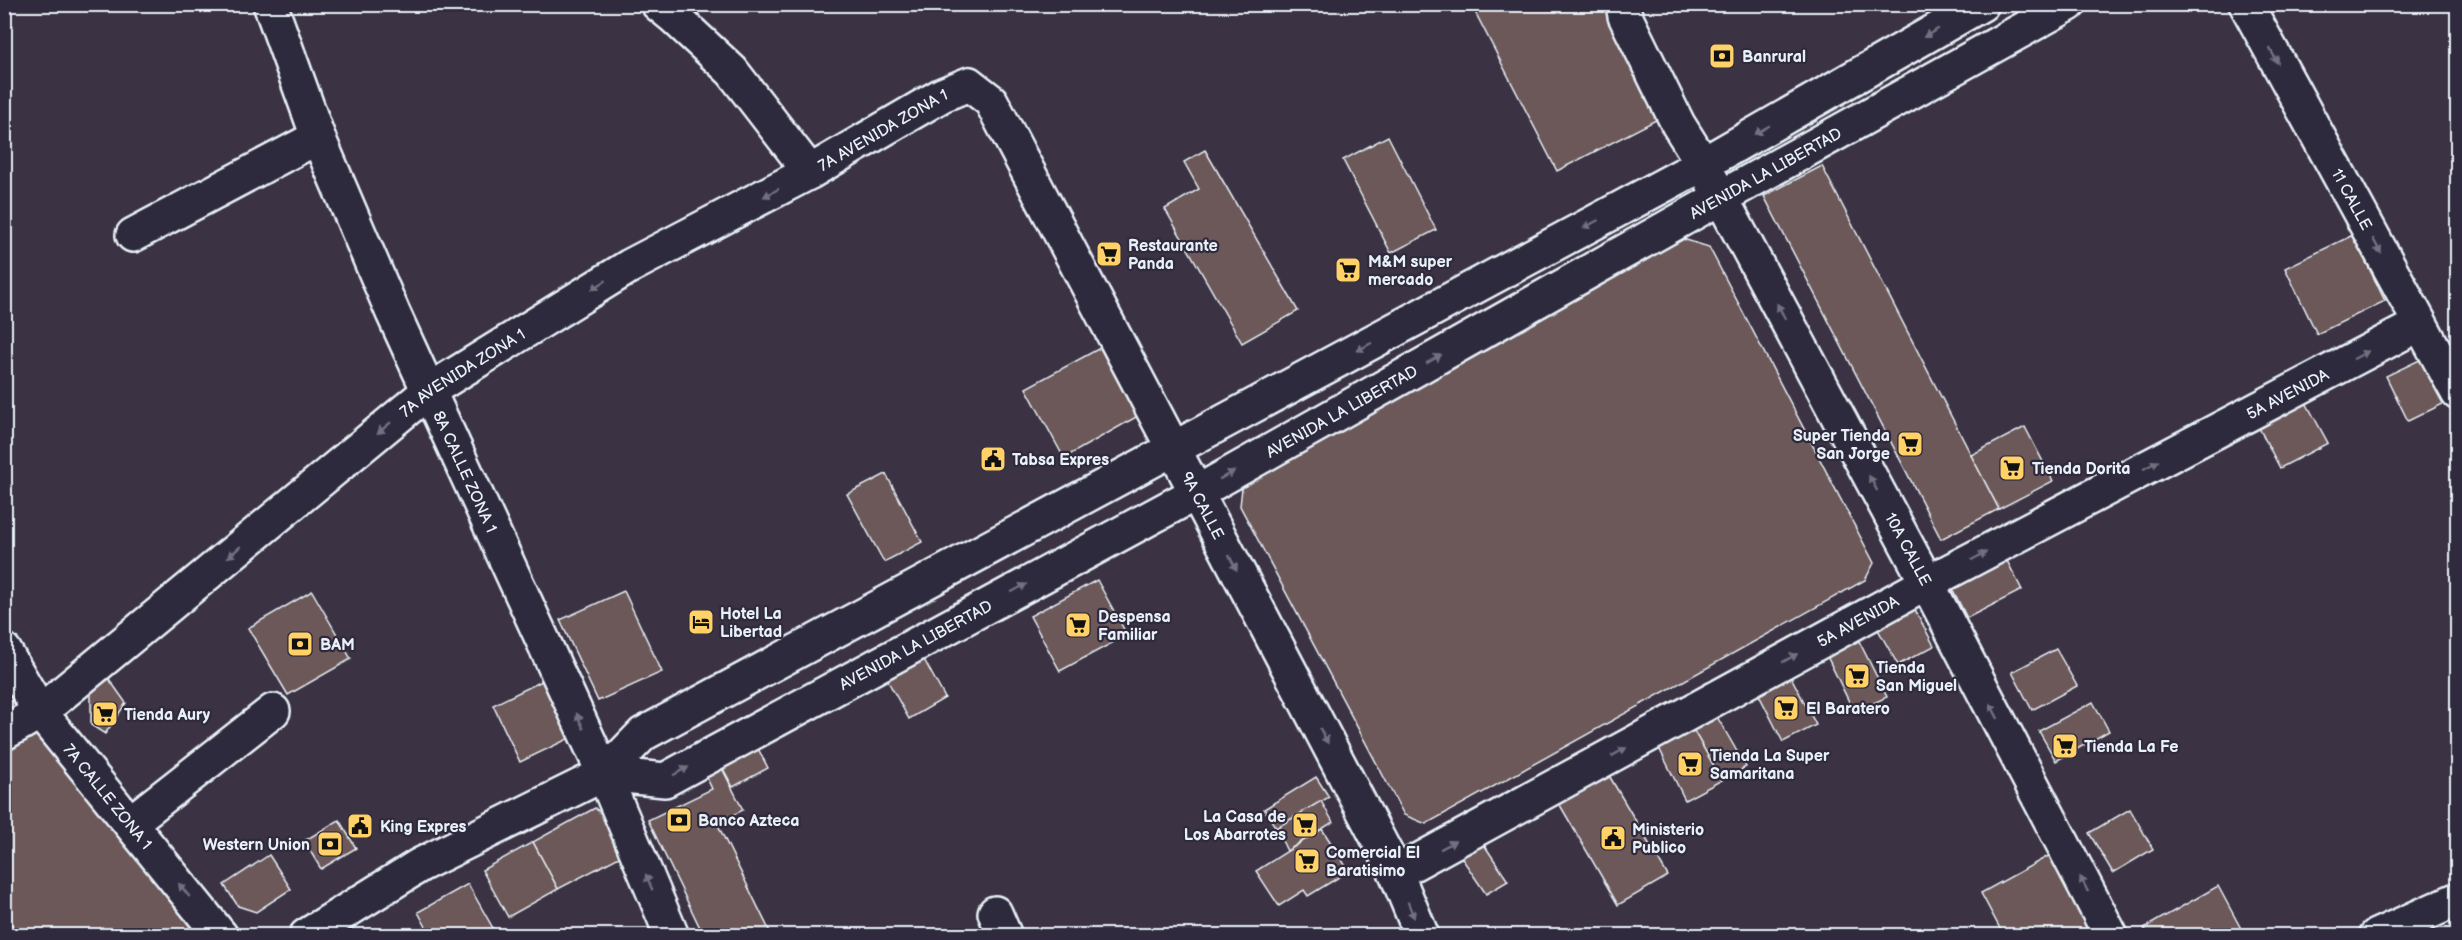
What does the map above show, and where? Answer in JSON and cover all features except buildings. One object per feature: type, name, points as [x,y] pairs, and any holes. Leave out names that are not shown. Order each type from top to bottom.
[{"type":"street","name":"8A CALLE ZONA 1","points":[[270,4],[318,137],[393,314],[430,390],[604,774],[672,936]]},
{"type":"street","points":[[658,4],[732,71],[810,172]]},
{"type":"street","name":"10A CALLE","points":[[1623,4],[1625,16],[1678,124],[1703,164],[1927,584],[2111,936]]},
{"type":"street","points":[[306,936],[420,865],[604,774],[643,734],[1703,164],[1982,4]]},
{"type":"street","name":"AVENIDA LA LIBERTAD","points":[[604,774],[665,780],[1196,493],[2069,4]]},
{"type":"street","name":"11 CALLE","points":[[2246,4],[2457,393]]},
{"type":"street","name":"7A AVENIDA ZONA 1","points":[[4,733],[40,712],[430,390],[630,266],[810,172],[942,95],[969,84]]},
{"type":"street","name":"9A CALLE","points":[[969,84],[991,101],[1172,450],[1396,873],[1422,936]]},
{"type":"street","points":[[133,235],[318,137]]},
{"type":"street","name":"5A AVENIDA","points":[[1396,873],[1927,584],[2420,324]]},
{"type":"street","name":"7A CALLE ZONA 1","points":[[4,650],[40,712],[221,936]]},
{"type":"street","points":[[130,823],[273,711]]},
{"type":"street","points":[[2376,936],[2457,899]]},
{"type":"place","name":"Banrural","points":[[1722,56]]},
{"type":"place","name":"Restaurante Panda","points":[[1109,254]]},
{"type":"place","name":"M&M super mercado","points":[[1348,270]]},
{"type":"place","name":"Super Tienda San Jorge","points":[[1910,444]]},
{"type":"place","name":"Tabsa Expres","points":[[993,459]]},
{"type":"place","name":"Tienda Dorita","points":[[2012,468]]},
{"type":"place","name":"Hotel La Libertad","points":[[701,622]]},
{"type":"place","name":"Despensa Familiar","points":[[1078,625]]},
{"type":"place","name":"BAM","points":[[300,644]]},
{"type":"place","name":"Tienda San Miguel","points":[[1857,676]]},
{"type":"place","name":"El Baratero","points":[[1786,708]]},
{"type":"place","name":"Tienda Aury","points":[[105,714]]},
{"type":"place","name":"Tienda La Fe","points":[[2065,746]]},
{"type":"place","name":"Tienda La Super Samaritana","points":[[1690,764]]},
{"type":"place","name":"Banco Azteca","points":[[679,820]]},
{"type":"place","name":"La Casa de Los Abarrotes","points":[[1305,825]]},
{"type":"place","name":"King Expres","points":[[360,826]]},
{"type":"place","name":"Ministerio Publico","points":[[1613,838]]},
{"type":"place","name":"Western Union","points":[[330,844]]},
{"type":"place","name":"Comercial El Baratisimo","points":[[1307,861]]}]
